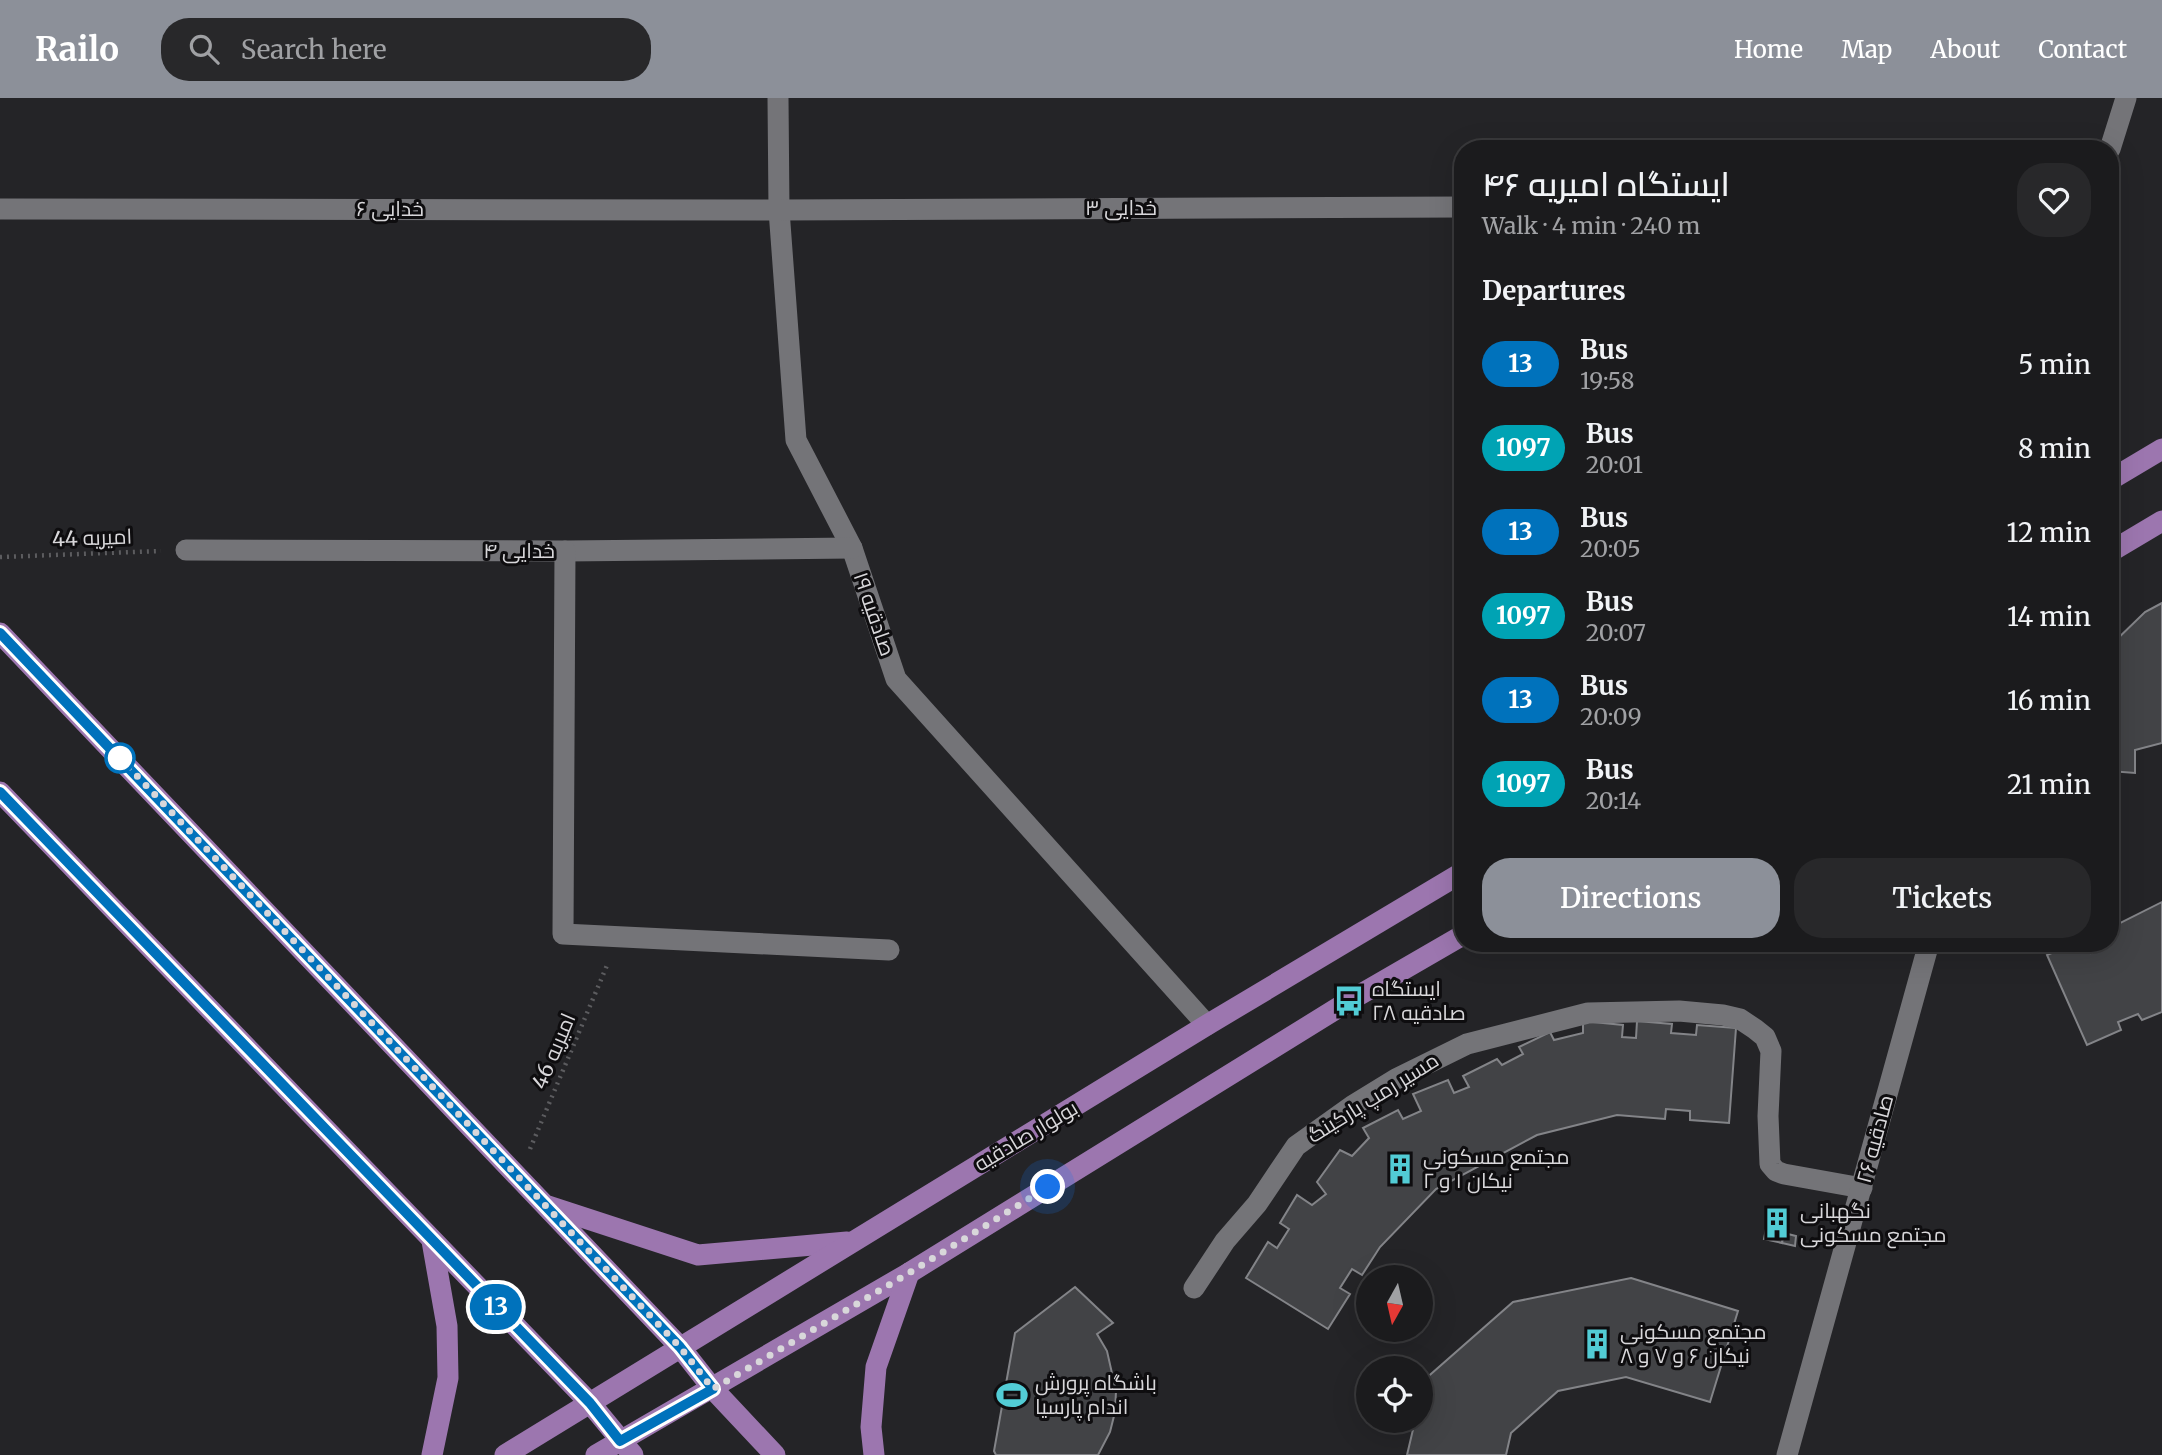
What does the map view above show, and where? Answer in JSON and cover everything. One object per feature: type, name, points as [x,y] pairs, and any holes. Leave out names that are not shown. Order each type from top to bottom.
[{"type":"main road","points":[[2119,475],[2162,449]]},
{"type":"main road","points":[[2119,547],[2162,521]]},
{"type":"main road","points":[[0,632],[680,1347],[713,1389],[775,1455]]},
{"type":"main road","points":[[0,792],[590,1403],[626,1448]]},
{"type":"main road","name":"بولوار صادقیه","points":[[505,1455],[1207,1025],[1454,877]]},
{"type":"main road","points":[[596,1455],[626,1448],[713,1389],[909,1273],[1349,1001],[1454,940]]},
{"type":"main road","points":[[544,1205],[698,1255],[853,1241]]},
{"type":"main road","points":[[432,1241],[447,1326],[448,1378],[432,1455]]},
{"type":"main road","points":[[874,1455],[871,1427],[876,1367],[909,1273]]},
{"type":"street","name":"صادقیه ۱۹","points":[[778,98],[779,210],[796,440],[852,548],[896,679],[1207,1025]]},
{"type":"street","points":[[2113,140],[2126,98]]},
{"type":"street","name":"خدایی ۳","points":[[779,210],[1454,207]]},
{"type":"street","name":"خدایی ۶","points":[[0,209],[779,210]]},
{"type":"street","name":"خدایی ۴","points":[[186,550],[565,551],[852,548]]},
{"type":"street","points":[[565,551],[563,934],[889,950]]},
{"type":"street","name":"صادقیه ۲۶","points":[[1787,1455],[1927,952]]},
{"type":"street","name":"مسیر رمپ پارکینگ","points":[[1194,1288],[1226,1241],[1257,1204],[1296,1146],[1352,1106],[1396,1079],[1467,1044],[1588,1013],[1679,1011],[1740,1019],[1765,1037],[1771,1051],[1768,1116],[1770,1164],[1776,1171],[1784,1174],[1862,1188]]},
{"type":"path","name":"امیریه 44","points":[[0,556],[186,550]]},
{"type":"path","name":"امیریه 46","points":[[518,1178],[619,937]]},
{"type":"building","points":[[2162,603],[2162,743],[2135,750],[2135,773],[2119,772],[2119,637],[2145,612]]},
{"type":"building","points":[[2162,902],[2162,1012],[2142,1020],[2138,1014],[2118,1022],[2121,1030],[2087,1045],[2047,955],[2054,952],[2119,952],[2119,924]]},
{"type":"building","name":"مجتمع مسکونی نیکان ۱ و ۲","points":[[1583,1021],[1623,1025],[1622,1037],[1636,1038],[1637,1021],[1672,1024],[1671,1033],[1696,1035],[1697,1025],[1736,1028],[1729,1123],[1690,1120],[1690,1111],[1666,1109],[1665,1119],[1617,1115],[1537,1135],[1436,1189],[1380,1247],[1368,1265],[1356,1265],[1356,1271],[1352,1269],[1340,1288],[1350,1294],[1328,1329],[1246,1278],[1268,1242],[1277,1248],[1289,1229],[1280,1223],[1297,1195],[1312,1205],[1326,1194],[1317,1182],[1340,1150],[1352,1156],[1369,1138],[1363,1128],[1398,1110],[1403,1119],[1421,1111],[1413,1094],[1448,1080],[1454,1093],[1469,1087],[1463,1076],[1497,1059],[1502,1065],[1523,1054],[1519,1047],[1550,1032],[1554,1040],[1583,1033]]},
{"type":"building","name":"نگهبانی مجتمع مسکونی","points":[[1770,1209],[1788,1212],[1782,1243],[1764,1239]]},
{"type":"building","points":[[1784,1233],[1796,1236],[1795,1246],[1782,1243]]},
{"type":"building","name":"مجتمع مسکونی نیکان ۶ و ۷ و ۸","points":[[1631,1278],[1738,1311],[1710,1402],[1626,1377],[1558,1391],[1511,1433],[1506,1455],[1407,1455],[1412,1433],[1433,1433],[1433,1372],[1513,1302]]},
{"type":"building","points":[[1075,1287],[1113,1323],[1097,1334],[1107,1351],[1116,1391],[1110,1432],[1098,1455],[996,1455],[994,1451],[1015,1333]]},
{"type":"bus line","name":"13","points":[[0,633],[680,1347],[713,1389],[620,1441],[590,1403],[0,792]]},
{"type":"place","name":"ایستگاه صادقیه ۲۸","points":[[1349,1001]]},
{"type":"place","name":"مجتمع مسکونی نیکان ۱ و ۲","points":[[1400,1169]]},
{"type":"place","name":"نگهبانی مجتمع مسکونی","points":[[1777,1223]]},
{"type":"place","name":"مجتمع مسکونی نیکان ۶ و ۷ و ۸","points":[[1597,1344]]},
{"type":"place","name":"باشگاه پرورش اندام پارسیا","points":[[1012,1395]]},
{"type":"route","points":[[120,758],[680,1347],[713,1389],[1048,1187]]}]
